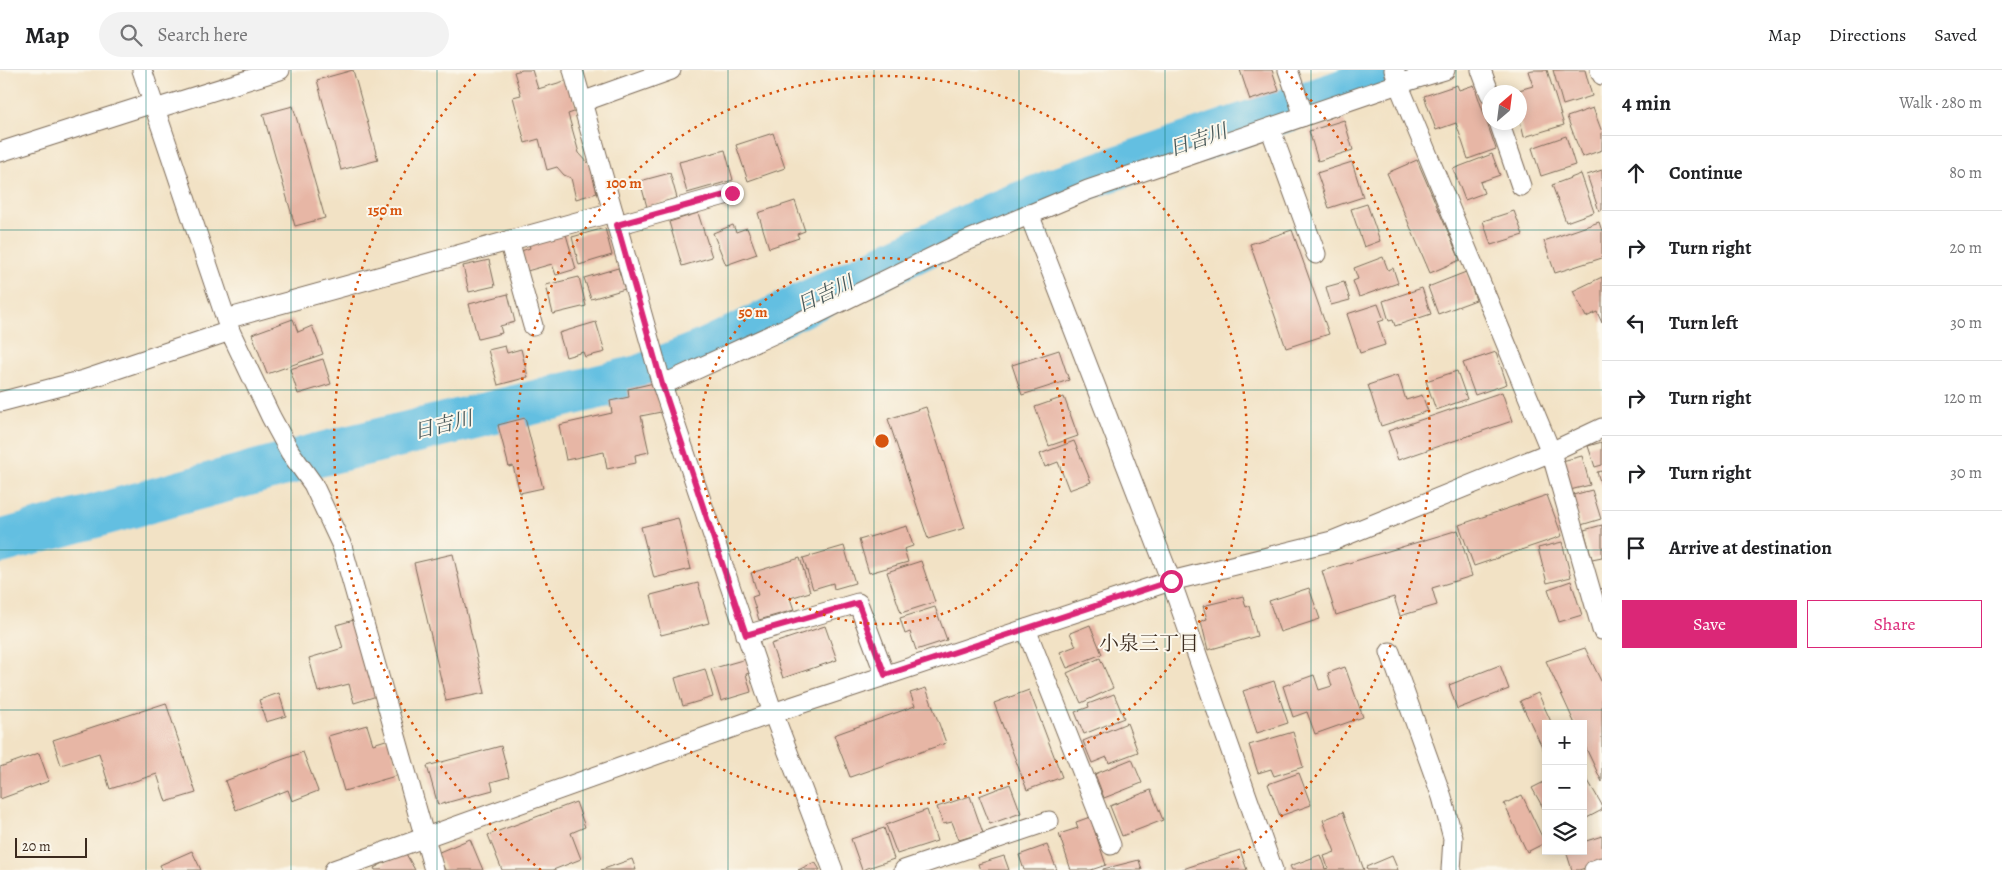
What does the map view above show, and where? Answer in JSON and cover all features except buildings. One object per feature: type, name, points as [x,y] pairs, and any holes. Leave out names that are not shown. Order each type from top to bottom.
[{"type":"street","points":[[142,70],[228,325],[271,417],[290,452],[313,484],[342,546],[434,870]]},
{"type":"street","points":[[0,152],[280,70]]},
{"type":"street","points":[[573,70],[662,384],[773,713],[833,870]]},
{"type":"street","points":[[582,102],[671,70]]},
{"type":"street","points":[[1288,70],[1304,116]]},
{"type":"street","points":[[662,384],[802,321],[957,245],[1088,190],[1304,116],[1396,77],[1445,70]]},
{"type":"street","points":[[1481,70],[1487,85]]},
{"type":"street","points":[[1600,70],[1602,75]]},
{"type":"street","points":[[1396,77],[1551,452],[1602,630]]},
{"type":"street","points":[[1270,128],[1316,254]]},
{"type":"street","points":[[1502,130],[1521,186]]},
{"type":"street","points":[[0,402],[84,380],[228,325],[510,240],[732,193]]},
{"type":"street","points":[[1029,214],[1171,581],[1273,870]]},
{"type":"street","points":[[510,240],[533,326]]},
{"type":"street","points":[[334,870],[773,713],[885,675],[1171,581],[1332,541],[1551,452],[1602,428]]},
{"type":"street","points":[[746,635],[858,603],[885,675]]},
{"type":"street","points":[[1026,629],[1110,845]]},
{"type":"street","points":[[1390,652],[1442,797],[1453,838],[1451,870]]},
{"type":"street","points":[[904,870],[1049,821]]},
{"type":"street","points":[[1594,870],[1602,868]]},
{"type":"waterway","name":"日吉川","points":[[0,542],[318,455],[639,377],[709,349],[994,214],[1075,182],[1405,70]]},
{"type":"district","name":"小泉三丁目","points":[[1149,643]]},
{"type":"route","points":[[732,193],[617,225],[662,384],[746,635],[858,603],[885,675],[1171,581]]}]
